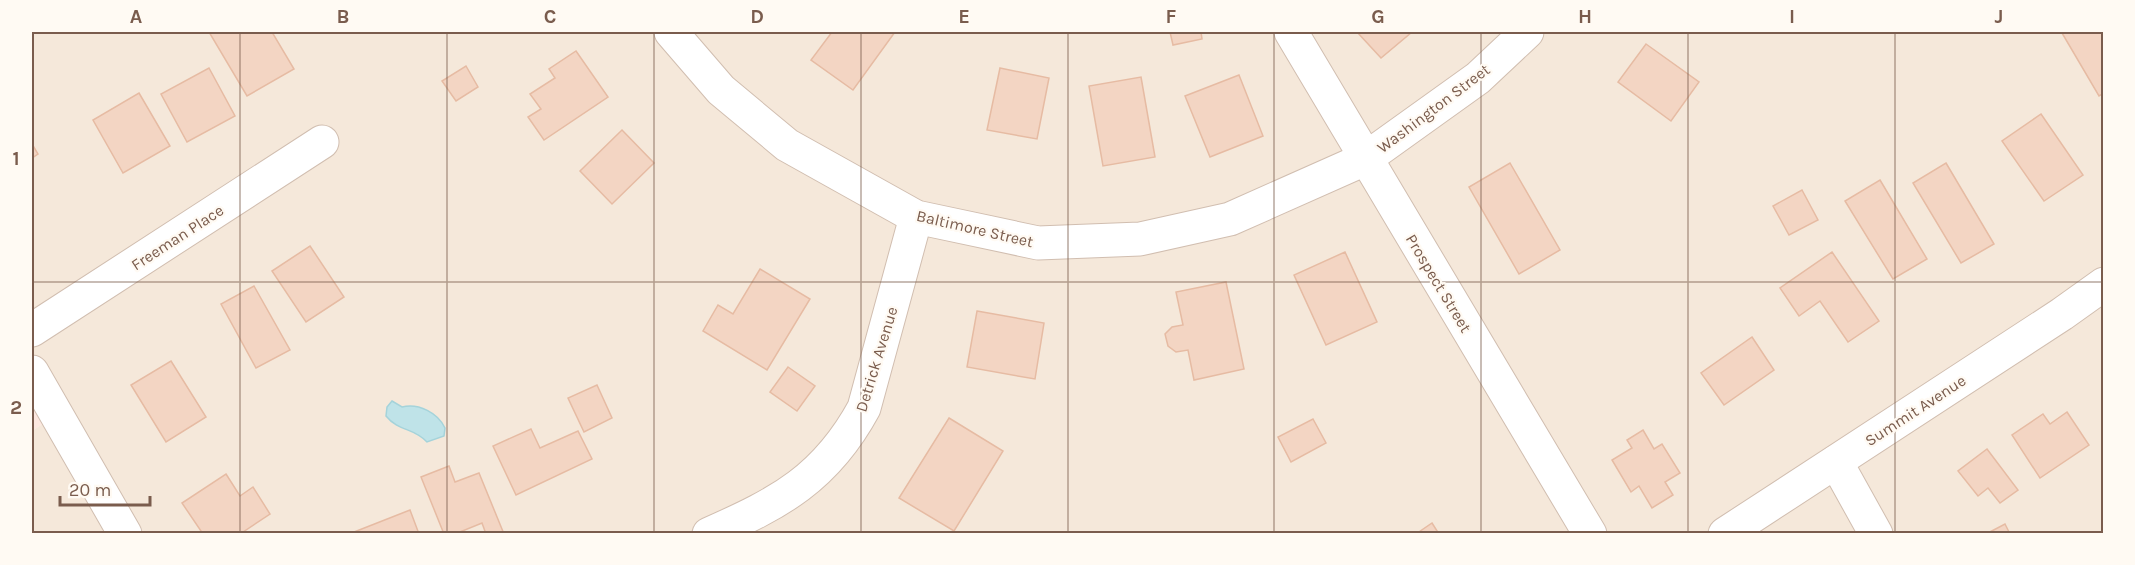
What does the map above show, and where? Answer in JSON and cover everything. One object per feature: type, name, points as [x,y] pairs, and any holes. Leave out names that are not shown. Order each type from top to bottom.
[{"type":"street","name":"Baltimore Street","points":[[670,32],[721,90],[787,146],[916,217],[1038,243],[1140,239],[1230,219],[1365,159]]},
{"type":"street","name":"Prospect Street","points":[[1291,32],[1590,534]]},
{"type":"street","name":"Washington Street","points":[[1365,159],[1478,78],[1527,32]]},
{"type":"street","name":"Freeman Place","points":[[32,330],[322,142]]},
{"type":"street","name":"Detrick Avenue","points":[[709,534],[791,494],[830,460],[854,427],[864,408],[916,217]]},
{"type":"street","name":"Summit Avenue","points":[[1725,534],[2103,284]]},
{"type":"street","points":[[32,372],[125,534]]},
{"type":"street","points":[[1836,462],[1876,534]]},
{"type":"shaded area","points":[[32,32],[2103,32],[2103,533],[32,533],[32,431],[56,415],[32,372]]},
{"type":"shaded area","points":[[32,372],[56,415],[32,431]]},
{"type":"water","points":[[392,401],[402,407],[415,406],[433,414],[445,428],[444,436],[427,442],[417,434],[396,425],[386,416],[387,407]]},
{"type":"building","points":[[209,32],[272,32],[294,69],[247,96]]},
{"type":"building","points":[[832,32],[895,32],[853,90],[811,60]]},
{"type":"building","points":[[1170,32],[1201,32],[1202,39],[1173,45]]},
{"type":"building","points":[[1357,32],[1412,32],[1381,58]]},
{"type":"building","points":[[2104,32],[2104,93],[2099,96],[2062,33]]},
{"type":"building","points":[[1646,44],[1699,82],[1671,121],[1618,82]]},
{"type":"building","points":[[576,51],[608,97],[544,140],[528,117],[541,109],[530,94],[555,78],[549,69]]},
{"type":"building","points":[[466,66],[478,87],[456,101],[442,81]]},
{"type":"building","points":[[209,68],[235,116],[187,142],[161,94]]},
{"type":"building","points":[[1000,68],[1049,78],[1037,139],[987,130]]},
{"type":"building","points":[[1239,75],[1263,136],[1210,157],[1185,96]]},
{"type":"building","points":[[1141,77],[1155,157],[1103,166],[1089,86]]},
{"type":"building","points":[[139,93],[170,146],[123,173],[93,120]]},
{"type":"building","points":[[2041,114],[2083,175],[2044,201],[2002,141]]},
{"type":"building","points":[[622,130],[654,163],[612,204],[580,171]]},
{"type":"building","points":[[32,144],[38,154],[32,158]]},
{"type":"building","points":[[1510,163],[1560,250],[1519,274],[1469,187]]},
{"type":"building","points":[[1946,163],[1994,244],[1961,263],[1913,183]]},
{"type":"building","points":[[1880,180],[1927,259],[1893,279],[1845,201]]},
{"type":"building","points":[[1802,190],[1818,220],[1789,235],[1773,206]]},
{"type":"building","points":[[310,246],[344,297],[306,322],[272,271]]},
{"type":"building","points":[[1345,252],[1377,322],[1326,345],[1294,275]]},
{"type":"building","points":[[1832,252],[1879,321],[1848,342],[1820,301],[1799,316],[1780,288]]},
{"type":"building","points":[[760,269],[810,299],[767,370],[703,331],[718,305],[733,314]]},
{"type":"building","points":[[1226,282],[1244,369],[1194,380],[1188,350],[1176,352],[1168,346],[1165,334],[1172,327],[1183,325],[1176,292]]},
{"type":"building","points":[[254,286],[290,350],[256,368],[221,304]]},
{"type":"building","points":[[977,311],[1044,323],[1035,379],[967,367]]},
{"type":"building","points":[[1752,337],[1774,370],[1724,405],[1701,373]]},
{"type":"building","points":[[171,361],[206,417],[166,442],[131,385]]},
{"type":"building","points":[[788,367],[815,386],[797,411],[770,392]]},
{"type":"building","points":[[597,385],[612,418],[584,432],[568,398]]},
{"type":"building","points":[[2067,412],[2089,445],[2040,478],[2012,435],[2043,414],[2050,424]]},
{"type":"building","points":[[949,418],[1003,451],[954,531],[899,498]]},
{"type":"building","points":[[1313,419],[1326,443],[1291,462],[1278,437]]},
{"type":"building","points":[[531,429],[540,448],[578,431],[592,459],[516,495],[493,446]]},
{"type":"building","points":[[1643,430],[1654,449],[1662,444],[1680,473],[1665,482],[1673,495],[1652,508],[1639,486],[1631,492],[1612,460],[1632,448],[1627,440]]},
{"type":"building","points":[[1987,449],[2018,490],[2000,503],[1988,488],[1978,496],[1958,471]]},
{"type":"building","points":[[449,466],[455,482],[479,473],[504,534],[486,534],[482,523],[455,534],[444,534],[421,477]]},
{"type":"building","points":[[226,474],[240,496],[253,487],[270,514],[240,534],[203,534],[182,503]]},
{"type":"building","points":[[410,510],[419,534],[349,534]]},
{"type":"building","points":[[1432,523],[1439,534],[1416,534]]},
{"type":"building","points":[[2005,524],[2010,534],[1986,534]]}]
